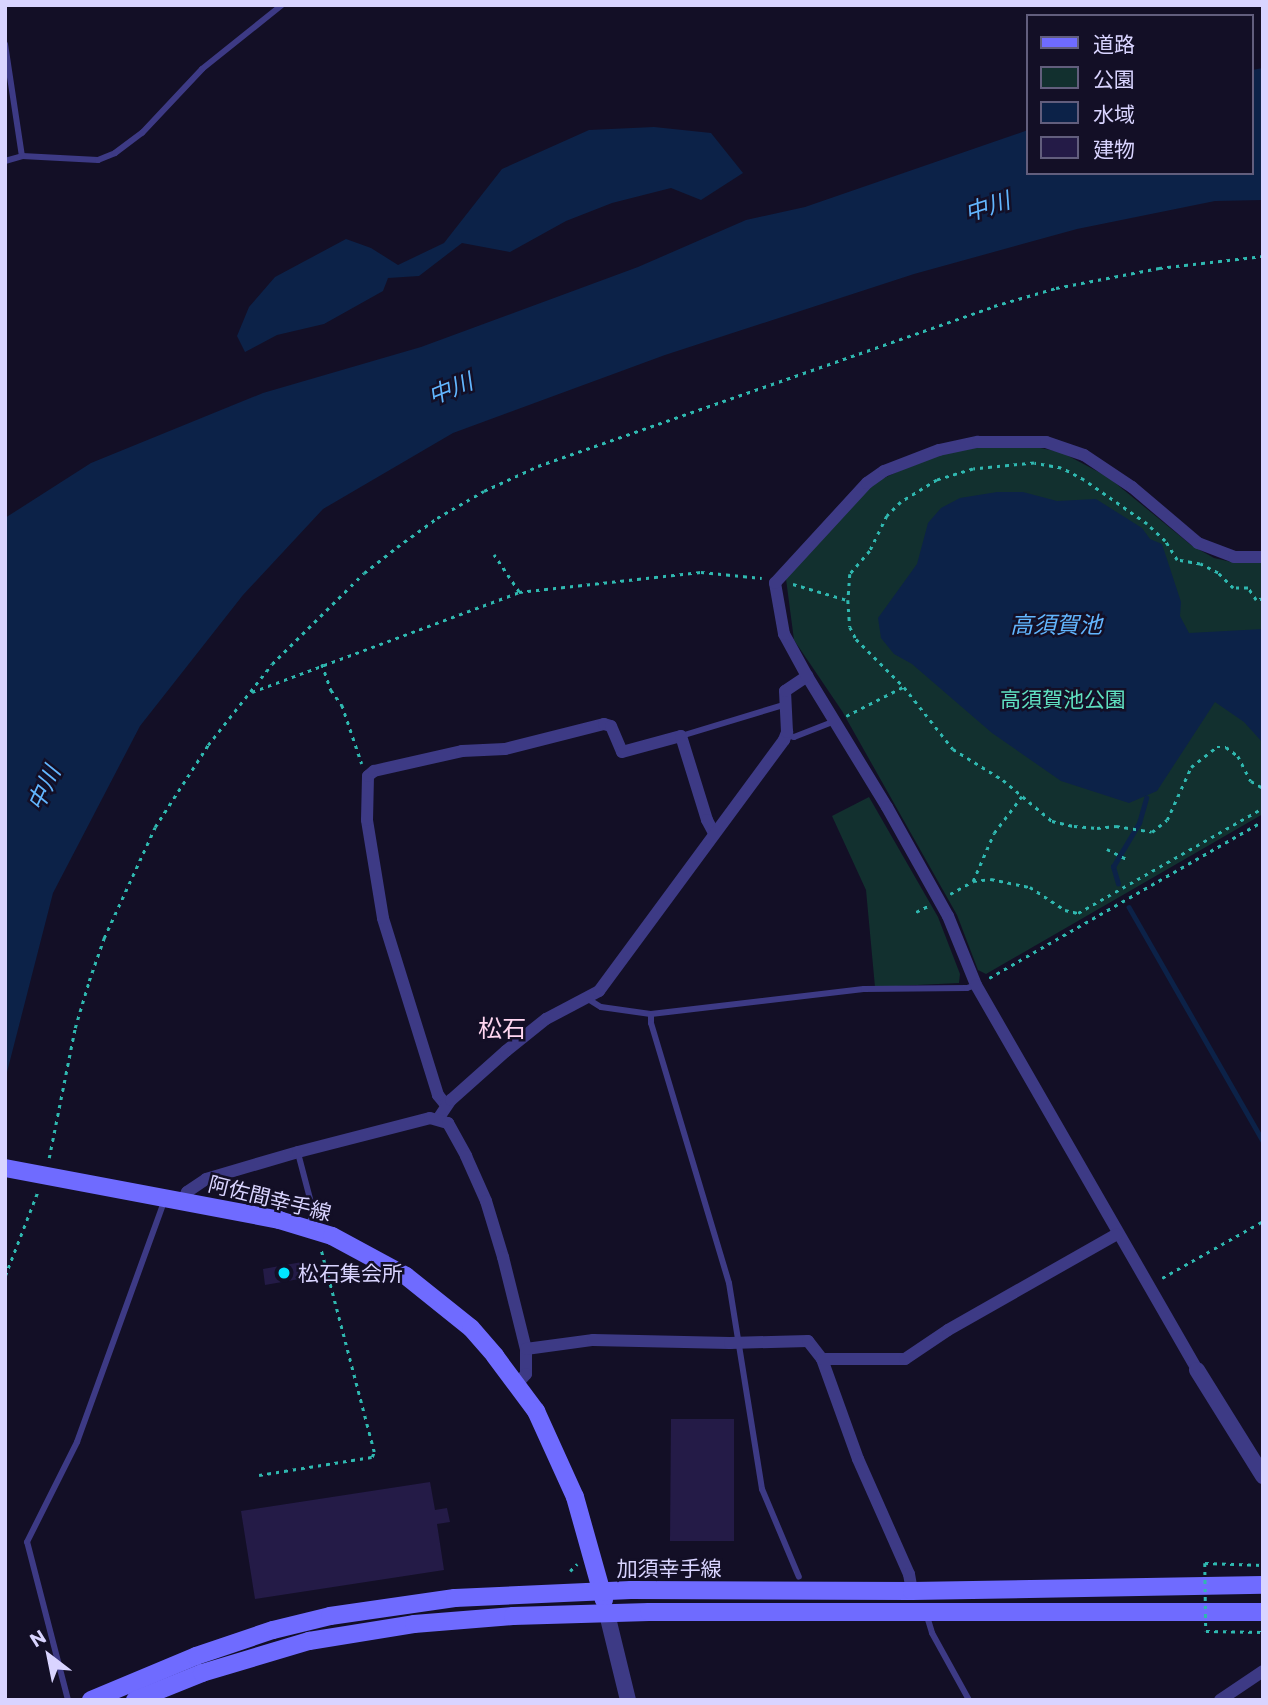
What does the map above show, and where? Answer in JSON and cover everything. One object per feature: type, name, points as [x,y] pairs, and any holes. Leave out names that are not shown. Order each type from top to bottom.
[{"type":"main road","name":"阿佐間幸手線","points":[[5,1168],[175,1198],[279,1220],[315,1231],[376,1257],[442,1303],[471,1328],[517,1384],[541,1421],[565,1470],[582,1518],[607,1614]]},
{"type":"main road","name":"加須幸手線","points":[[91,1700],[196,1656],[273,1630],[330,1616],[455,1598],[601,1591],[912,1591],[1263,1584]]},
{"type":"main road","name":"加須幸手線","points":[[135,1700],[242,1660],[347,1634],[414,1624],[513,1616],[926,1611],[1263,1612]]},
{"type":"street","points":[[1263,557],[1234,557],[1198,543],[1132,487],[1084,455],[1046,442],[978,442],[915,457],[867,483],[781,583],[784,634],[940,899],[975,985],[1147,1287],[1263,1476]]},
{"type":"street","points":[[438,1119],[446,1105],[546,1019],[599,991],[786,735],[785,691],[807,676]]},
{"type":"street","points":[[446,1105],[439,1095],[426,1059],[383,918],[367,820],[368,776],[462,751],[505,749],[604,724],[611,726],[622,752],[681,736],[707,820],[714,833]]},
{"type":"street","points":[[175,1198],[206,1179],[298,1152],[430,1118],[448,1124],[485,1201],[526,1349],[526,1374],[517,1384]]},
{"type":"street","points":[[822,1359],[905,1359],[948,1331],[1117,1234]]},
{"type":"street","points":[[526,1349],[593,1340],[808,1341],[822,1359],[858,1459],[909,1574],[912,1591]]},
{"type":"street","points":[[607,1614],[628,1700]]},
{"type":"street","points":[[1220,1700],[1263,1671]]},
{"type":"lane","points":[[5,161],[22,156],[77,162],[98,160],[115,153],[142,133],[202,69],[282,5]]},
{"type":"lane","points":[[5,44],[22,156]]},
{"type":"lane","points":[[681,736],[786,704]]},
{"type":"lane","points":[[786,735],[794,737],[837,720]]},
{"type":"lane","points":[[588,999],[601,1007],[651,1014],[864,989],[967,988],[975,985]]},
{"type":"lane","points":[[651,1014],[651,1023],[729,1283],[762,1489],[799,1577]]},
{"type":"lane","points":[[298,1152],[313,1210],[315,1231]]},
{"type":"lane","points":[[68,1700],[27,1542],[78,1442],[175,1198]]},
{"type":"lane","points":[[926,1611],[927,1624],[969,1700]]},
{"type":"path","points":[[5,1276],[45,1175],[75,1028],[104,938],[155,827],[208,745],[248,693],[304,631],[364,573],[448,511],[538,466],[994,306],[1056,288],[1158,268],[1263,256]]},
{"type":"path","points":[[1263,599],[1256,600],[1248,589],[1233,588],[1218,573],[1199,564],[1177,560],[1165,541],[1147,524],[1084,480],[1061,468],[1034,463],[973,469],[937,480],[901,502],[887,516],[870,551],[850,574],[848,600],[850,627],[856,639],[904,687],[953,749],[1022,796],[1052,821],[1097,828],[1124,827],[1147,832],[1167,820],[1191,767],[1217,747],[1226,747],[1238,755],[1251,781],[1263,788]]},
{"type":"path","points":[[494,555],[519,592]]},
{"type":"path","points":[[248,693],[519,592],[701,572],[755,575],[848,600]]},
{"type":"path","points":[[322,664],[331,690],[342,705],[368,776]]},
{"type":"path","points":[[837,720],[904,687]]},
{"type":"path","points":[[973,881],[994,834],[1022,796]]},
{"type":"path","points":[[947,895],[973,881],[991,879],[1030,887],[1065,910],[1078,913],[1263,808]]},
{"type":"path","points":[[975,985],[1263,821]]},
{"type":"path","points":[[1107,849],[1129,860]]},
{"type":"path","points":[[916,912],[934,903]]},
{"type":"path","points":[[1147,1287],[1263,1221]]},
{"type":"path","points":[[259,1475],[372,1457],[374,1452],[315,1231]]},
{"type":"path","points":[[570,1571],[579,1562]]},
{"type":"path","points":[[1263,1565],[1205,1563],[1206,1631],[1263,1632]]},
{"type":"green space","name":"高須賀池公園","points":[[1035,447],[1061,452],[1108,477],[1191,545],[1214,558],[1236,563],[1263,562],[1263,814],[986,974],[978,970],[957,915],[842,711],[794,640],[786,579],[867,490],[882,479],[916,463],[964,448]]},
{"type":"green space","points":[[869,797],[938,917],[960,974],[959,983],[875,987],[866,890],[832,816]]},
{"type":"water","name":"中川","points":[[1263,68],[1263,200],[1215,201],[1077,229],[914,274],[665,355],[453,433],[323,509],[243,595],[140,726],[53,893],[5,1080],[5,518],[91,463],[263,393],[421,347],[638,267],[746,220],[805,207],[1026,131],[1026,175],[1254,175],[1254,70]]},
{"type":"water","points":[[654,127],[711,133],[743,173],[701,200],[671,188],[612,203],[566,221],[510,252],[462,243],[419,276],[388,278],[383,291],[324,324],[277,335],[245,352],[237,336],[249,307],[275,277],[346,239],[371,248],[398,265],[444,243],[502,169],[589,130]]},
{"type":"water","name":"高須賀池","points":[[997,492],[1023,492],[1057,501],[1096,499],[1142,528],[1150,539],[1162,544],[1181,602],[1180,616],[1189,633],[1263,629],[1263,743],[1244,722],[1215,702],[1157,791],[1129,803],[1061,781],[992,733],[912,664],[894,654],[881,638],[878,618],[917,564],[928,523],[941,508],[960,498]]},
{"type":"building","name":"松石集会所","points":[[302,1262],[305,1278],[265,1285],[263,1269]]},
{"type":"building","points":[[671,1419],[734,1419],[734,1541],[670,1541]]},
{"type":"building","points":[[430,1482],[435,1510],[447,1508],[450,1522],[437,1524],[444,1570],[255,1599],[241,1511]]},
{"type":"waterway","points":[[1118,884],[1113,867],[1139,823],[1146,798]]},
{"type":"waterway","points":[[1129,907],[1263,1141]]},
{"type":"place","name":"松石集会所","points":[[284,1273]]},
{"type":"district","name":"松石","points":[[502,1028]]}]
